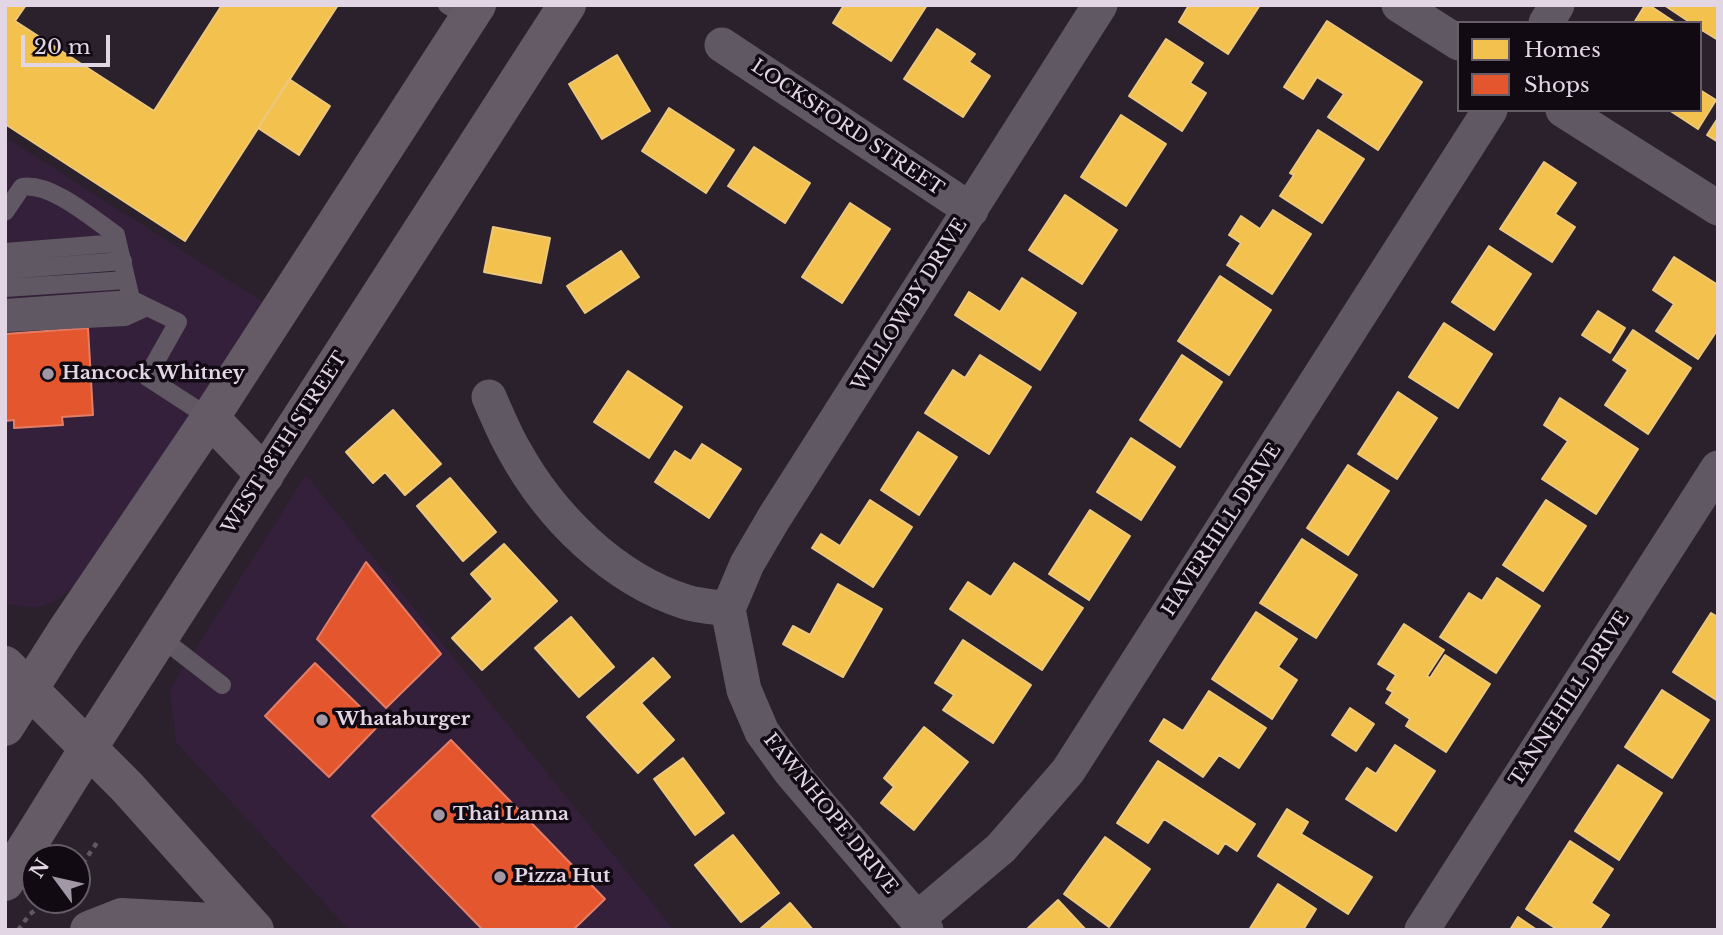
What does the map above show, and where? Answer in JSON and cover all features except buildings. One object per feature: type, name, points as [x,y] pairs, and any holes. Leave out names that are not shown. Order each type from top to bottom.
[{"type":"main road","name":"WEST 18TH STREET","points":[[5,883],[89,747],[567,5]]},
{"type":"main road","points":[[5,727],[17,678],[66,631],[209,418],[465,10]]},
{"type":"main road","points":[[209,418],[265,475]]},
{"type":"main road","points":[[17,678],[89,747],[252,927]]},
{"type":"main road","points":[[89,930],[122,917],[252,927]]},
{"type":"street","name":"WILLOWBY DRIVE","points":[[728,609],[747,564],[1100,5]]},
{"type":"street","points":[[1399,5],[1457,42]]},
{"type":"street","points":[[1547,21],[1557,5]]},
{"type":"street","name":"LOCKSFORD STREET","points":[[723,45],[971,210]]},
{"type":"street","name":"HAVERHILL DRIVE","points":[[921,925],[1001,848],[1068,771],[1489,112]]},
{"type":"street","points":[[1566,112],[1718,208]]},
{"type":"street","points":[[489,397],[514,451],[564,523],[608,561],[644,583],[687,602],[728,609]]},
{"type":"street","name":"TANNEHILL DRIVE","points":[[1422,930],[1718,468]]},
{"type":"street","name":"FAWNHOPE DRIVE","points":[[728,609],[744,690],[762,732],[790,771],[921,925]]},
{"type":"lane","points":[[5,212],[22,187],[32,185],[41,187],[116,235],[126,280],[139,303]]},
{"type":"lane","points":[[5,252],[118,243]]},
{"type":"lane","points":[[5,270],[122,261]]},
{"type":"lane","points":[[5,288],[126,280]]},
{"type":"lane","points":[[5,323],[125,317],[139,303]]},
{"type":"lane","points":[[5,308],[139,303],[178,321],[147,377],[209,418]]},
{"type":"lane","points":[[160,637],[222,685]]},
{"type":"path","points":[[91,850],[97,841]]},
{"type":"path","points":[[18,930],[30,914]]},
{"type":"shaded area","points":[[5,137],[266,304],[83,577],[54,602],[35,608],[5,604]]},
{"type":"shaded area","points":[[306,475],[674,930],[349,930],[176,742],[170,689]]},
{"type":"place","name":"Hancock Whitney","points":[[48,374]]},
{"type":"place","name":"Whataburger","points":[[322,720]]},
{"type":"place","name":"Thai Lanna","points":[[439,815]]},
{"type":"place","name":"Pizza Hut","points":[[500,877]]}]
